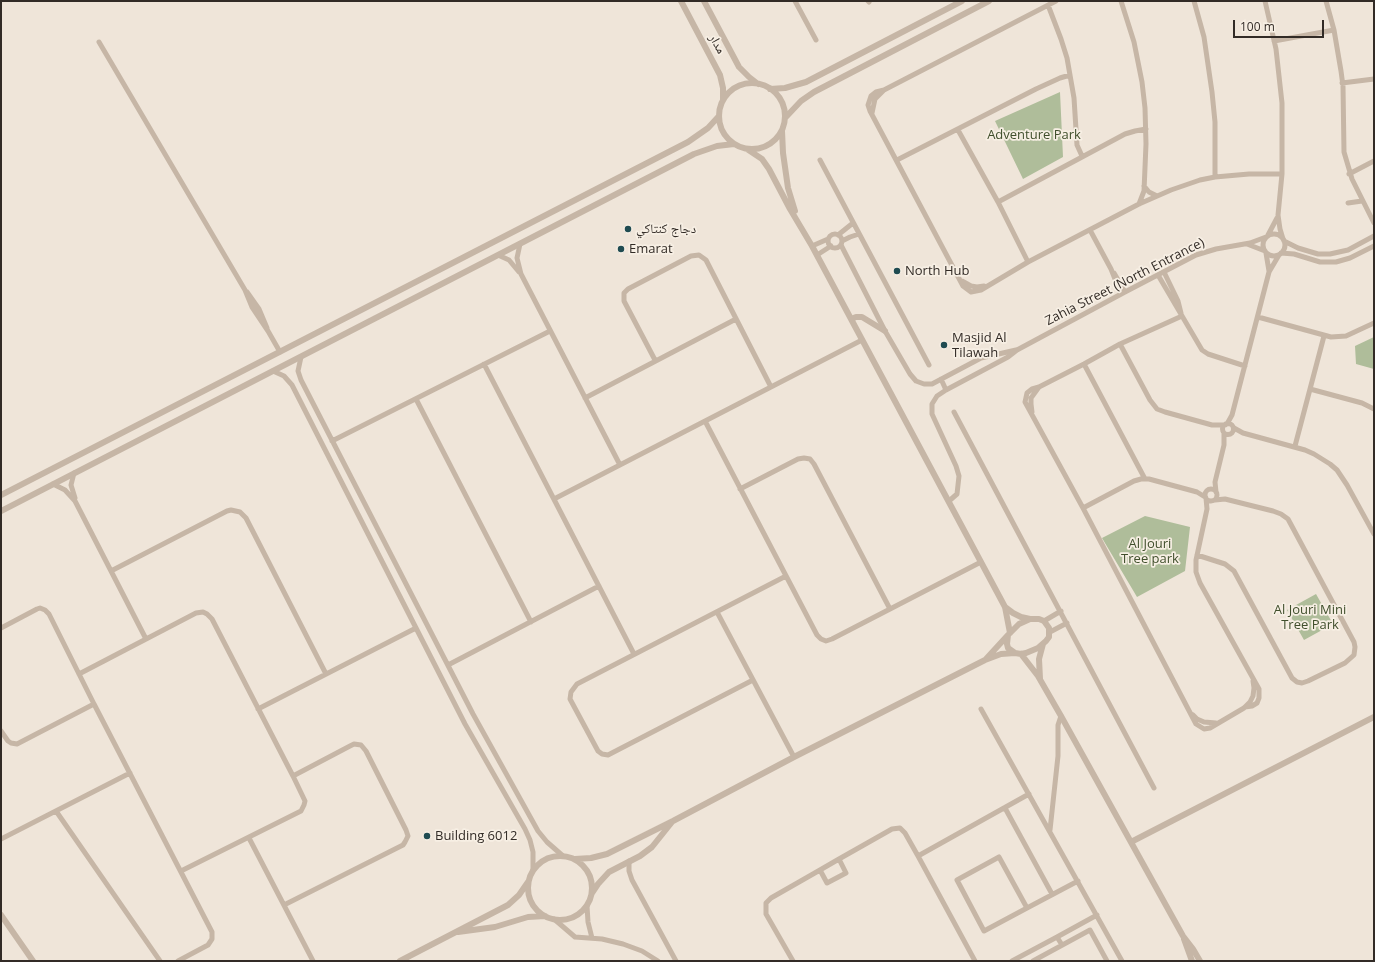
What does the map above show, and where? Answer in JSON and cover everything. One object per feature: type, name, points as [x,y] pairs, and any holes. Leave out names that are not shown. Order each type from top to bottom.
[{"type":"street","name":"مدار","points":[[681,1],[720,75],[723,88],[723,100]]},
{"type":"street","name":"مدار","points":[[704,1],[736,61],[744,72],[758,84]]},
{"type":"street","points":[[795,1],[816,40]]},
{"type":"street","points":[[770,89],[785,88],[806,82],[962,1]]},
{"type":"street","points":[[785,118],[801,101],[814,92],[989,1]]},
{"type":"street","points":[[1056,1],[884,90],[876,92],[870,99],[868,105],[965,289],[971,292],[978,292],[987,285],[1028,262],[1139,204],[1185,184],[1215,177],[1249,174],[1282,174]]},
{"type":"street","points":[[1121,1],[1131,31],[1142,82],[1146,129],[1144,186],[1143,196],[1139,204]]},
{"type":"street","points":[[1194,1],[1204,37],[1212,92],[1215,177]]},
{"type":"street","points":[[1265,1],[1274,41],[1282,103],[1282,174],[1278,215],[1275,224],[1263,242],[1269,272]]},
{"type":"street","points":[[1326,1],[1334,30],[1342,83],[1343,147],[1350,174],[1374,223]]},
{"type":"street","points":[[1048,5],[1061,39],[1070,75],[1076,110],[1077,145],[1082,156]]},
{"type":"street","points":[[1274,41],[1334,30]]},
{"type":"street","points":[[99,42],[245,290],[252,307],[280,352]]},
{"type":"street","points":[[897,160],[1054,80],[1070,75]]},
{"type":"street","points":[[1342,83],[1374,79]]},
{"type":"street","points":[[807,237],[793,207],[790,194],[783,153],[782,131],[785,118],[783,104],[778,96],[770,89],[758,84],[738,86],[729,92],[723,100],[719,116],[723,132],[734,144],[747,149],[762,159],[769,168],[1005,607],[1009,634],[1007,644],[1008,648],[1018,654],[1034,670],[1183,936],[1200,961]]},
{"type":"street","points":[[1,495],[688,142],[705,130],[719,116]]},
{"type":"street","points":[[998,202],[1125,134],[1146,129]]},
{"type":"street","points":[[958,130],[998,202],[1028,262]]},
{"type":"street","points":[[747,149],[758,149],[768,146],[782,131]]},
{"type":"street","points":[[1,511],[694,154],[709,148],[734,144]]},
{"type":"street","points":[[820,160],[929,365]]},
{"type":"street","points":[[1350,174],[1374,161]]},
{"type":"street","points":[[1144,186],[1149,192],[1157,196]]},
{"type":"street","points":[[1348,203],[1362,201]]},
{"type":"street","points":[[1207,509],[1215,500],[1217,493],[1215,482],[1224,445],[1223,428],[1232,414],[1269,272],[1285,248],[1278,215]]},
{"type":"street","points":[[812,246],[828,239],[832,234],[838,235],[853,223]]},
{"type":"street","points":[[1090,230],[1123,293]]},
{"type":"street","points":[[817,255],[831,246],[837,247],[850,237],[859,234]]},
{"type":"street","points":[[1267,236],[1276,234],[1298,248],[1318,254],[1330,254],[1348,250],[1374,236]]},
{"type":"street","points":[[838,235],[841,238],[841,243],[885,331],[910,374],[919,383],[928,384],[941,379],[976,360],[1017,350]]},
{"type":"street","name":"Zahia Street (North Entrance)","points":[[1017,350],[1123,293],[1206,252],[1246,244],[1267,236]]},
{"type":"street","points":[[828,239],[831,246]]},
{"type":"street","points":[[520,244],[517,258],[521,274],[620,465]]},
{"type":"street","points":[[1246,244],[1272,256],[1280,254],[1294,254],[1320,262],[1336,262],[1350,258],[1374,246]]},
{"type":"street","points":[[655,360],[624,301],[624,293],[628,289],[696,254],[704,258],[771,387]]},
{"type":"street","points":[[498,255],[509,260],[521,274]]},
{"type":"street","points":[[1164,272],[1178,301],[1182,316]]},
{"type":"street","points":[[1158,275],[1202,350],[1208,354],[1245,366]]},
{"type":"street","points":[[851,319],[856,316],[862,317],[885,331]]},
{"type":"street","points":[[1182,316],[1120,344],[1039,387],[1030,404],[1032,413],[1192,715],[1204,722],[1218,722],[1254,704],[1259,698],[1259,689],[1198,577],[1195,566],[1207,509],[1205,494],[1215,482]]},
{"type":"street","points":[[1258,317],[1331,337],[1346,336],[1374,323]]},
{"type":"street","points":[[585,398],[655,360],[736,319]]},
{"type":"street","points":[[332,441],[550,331]]},
{"type":"street","points":[[1294,446],[1324,336]]},
{"type":"street","points":[[554,499],[862,340]]},
{"type":"street","points":[[1120,344],[1154,407],[1165,412],[1212,425],[1227,435],[1243,433],[1294,446],[1314,454],[1330,464],[1336,470],[1347,485],[1374,534]]},
{"type":"street","points":[[949,501],[957,494],[959,473],[934,418],[932,404],[937,396],[946,390],[1008,357],[1017,350]]},
{"type":"street","points":[[301,357],[298,371],[301,380],[448,665],[538,831],[546,842],[563,856]]},
{"type":"street","points":[[976,360],[980,365],[981,371]]},
{"type":"street","points":[[484,364],[634,654]]},
{"type":"street","points":[[1084,364],[1145,479]]},
{"type":"street","points":[[273,371],[284,376],[292,385],[465,724],[528,834],[533,852],[533,870]]},
{"type":"street","points":[[941,379],[946,390]]},
{"type":"street","points":[[1310,389],[1362,403],[1374,408]]},
{"type":"street","points":[[416,399],[531,622]]},
{"type":"street","points":[[954,412],[1154,788]]},
{"type":"street","points":[[1224,445],[1234,431],[1232,414]]},
{"type":"street","points":[[705,421],[817,635],[824,640],[832,639],[981,562]]},
{"type":"street","points":[[1212,425],[1230,424],[1243,433]]},
{"type":"street","points":[[740,489],[798,459],[810,459],[890,610]]},
{"type":"street","points":[[74,473],[71,485],[75,501],[146,639]]},
{"type":"street","points":[[1083,508],[1134,481],[1145,479],[1197,492],[1210,501],[1225,499],[1277,512],[1288,519],[1354,642],[1354,655],[1345,663],[1308,682],[1297,682],[1292,678],[1234,571],[1225,564],[1197,555]]},
{"type":"street","points":[[54,484],[65,490],[75,501]]},
{"type":"street","points":[[1197,492],[1212,489],[1225,499]]},
{"type":"street","points":[[111,571],[227,511],[236,510],[246,518],[326,674]]},
{"type":"street","points":[[753,680],[610,754],[602,754],[596,749],[572,702],[570,692],[577,684],[786,576]]},
{"type":"street","points":[[448,665],[599,586]]},
{"type":"street","points":[[400,961],[508,906],[519,895],[528,882],[533,870],[543,860],[549,857],[563,856],[575,859],[591,858],[607,854],[674,821],[794,757],[985,660],[1001,654],[1018,654],[1032,651],[1049,637],[1049,628],[1044,621],[1017,615],[1005,607]]},
{"type":"street","points":[[1,628],[40,608],[49,614],[213,936],[208,945],[178,961]]},
{"type":"street","points":[[1044,621],[1060,611]]},
{"type":"street","points":[[79,674],[196,613],[200,612],[207,614],[212,619],[294,776],[305,802],[303,808],[298,813],[181,871]]},
{"type":"street","points":[[717,612],[794,757]]},
{"type":"street","points":[[985,660],[1019,624],[1030,619]]},
{"type":"street","points":[[1050,632],[1067,623]]},
{"type":"street","points":[[258,709],[416,628]]},
{"type":"street","points":[[1041,682],[1039,667],[1042,644]]},
{"type":"street","points":[[1,731],[8,741],[17,744],[94,704]]},
{"type":"street","points":[[981,708],[1122,961]]},
{"type":"street","points":[[1050,831],[1058,756],[1058,725],[1061,716]]},
{"type":"street","points":[[1131,842],[1374,718]]},
{"type":"street","points":[[284,905],[393,850],[405,842],[408,836],[390,797],[366,751],[361,745],[354,744],[294,776]]},
{"type":"street","points":[[1,839],[130,773]]},
{"type":"street","points":[[918,856],[1029,794]]},
{"type":"street","points":[[1005,808],[1052,894]]},
{"type":"street","points":[[56,811],[160,961]]},
{"type":"street","points":[[592,938],[588,922],[587,906],[592,893],[605,876],[614,869],[640,856],[652,846],[674,821]]},
{"type":"street","points":[[793,961],[766,914],[766,903],[771,898],[839,859],[896,828],[900,828],[905,833],[918,856],[975,961]]},
{"type":"street","points":[[249,838],[313,961]]},
{"type":"street","points":[[1027,908],[999,857],[957,880],[984,931],[1078,881]]},
{"type":"street","points":[[575,859],[589,874],[592,893]]},
{"type":"street","points":[[820,870],[827,883],[840,876],[846,872],[839,859]]},
{"type":"street","points":[[629,861],[629,871],[632,880],[676,961]]},
{"type":"street","points":[[528,882],[531,902],[535,908],[545,916],[554,919],[569,919],[576,916],[587,906]]},
{"type":"street","points":[[1,915],[33,961]]},
{"type":"street","points":[[1012,961],[1097,915]]},
{"type":"street","points":[[456,932],[495,927],[528,917],[545,916]]},
{"type":"street","points":[[554,919],[575,937],[613,941],[633,947],[658,961]]},
{"type":"street","points":[[1033,961],[1090,930],[1107,961]]},
{"type":"street","points":[[1183,936],[1192,961]]},
{"type":"street","points":[[1057,937],[1062,945]]},
{"type":"green space","name":"Adventure Park","points":[[1060,92],[1063,157],[1023,179],[995,121]]},
{"type":"green space","points":[[1374,337],[1374,369],[1356,364],[1355,346]]},
{"type":"green space","name":"Al Jouri Tree park","points":[[1145,516],[1190,527],[1185,571],[1137,597],[1102,538]]},
{"type":"green space","name":"Al Jouri Mini Tree Park","points":[[1316,594],[1333,624],[1304,640],[1287,610]]},
{"type":"place","name":"دجاج كنتاكي","points":[[628,229]]},
{"type":"place","name":"Emarat","points":[[621,249]]},
{"type":"place","name":"North Hub","points":[[897,271]]},
{"type":"place","name":"Masjid Al Tilawah","points":[[944,345]]},
{"type":"place","name":"Building 6012","points":[[427,836]]}]
